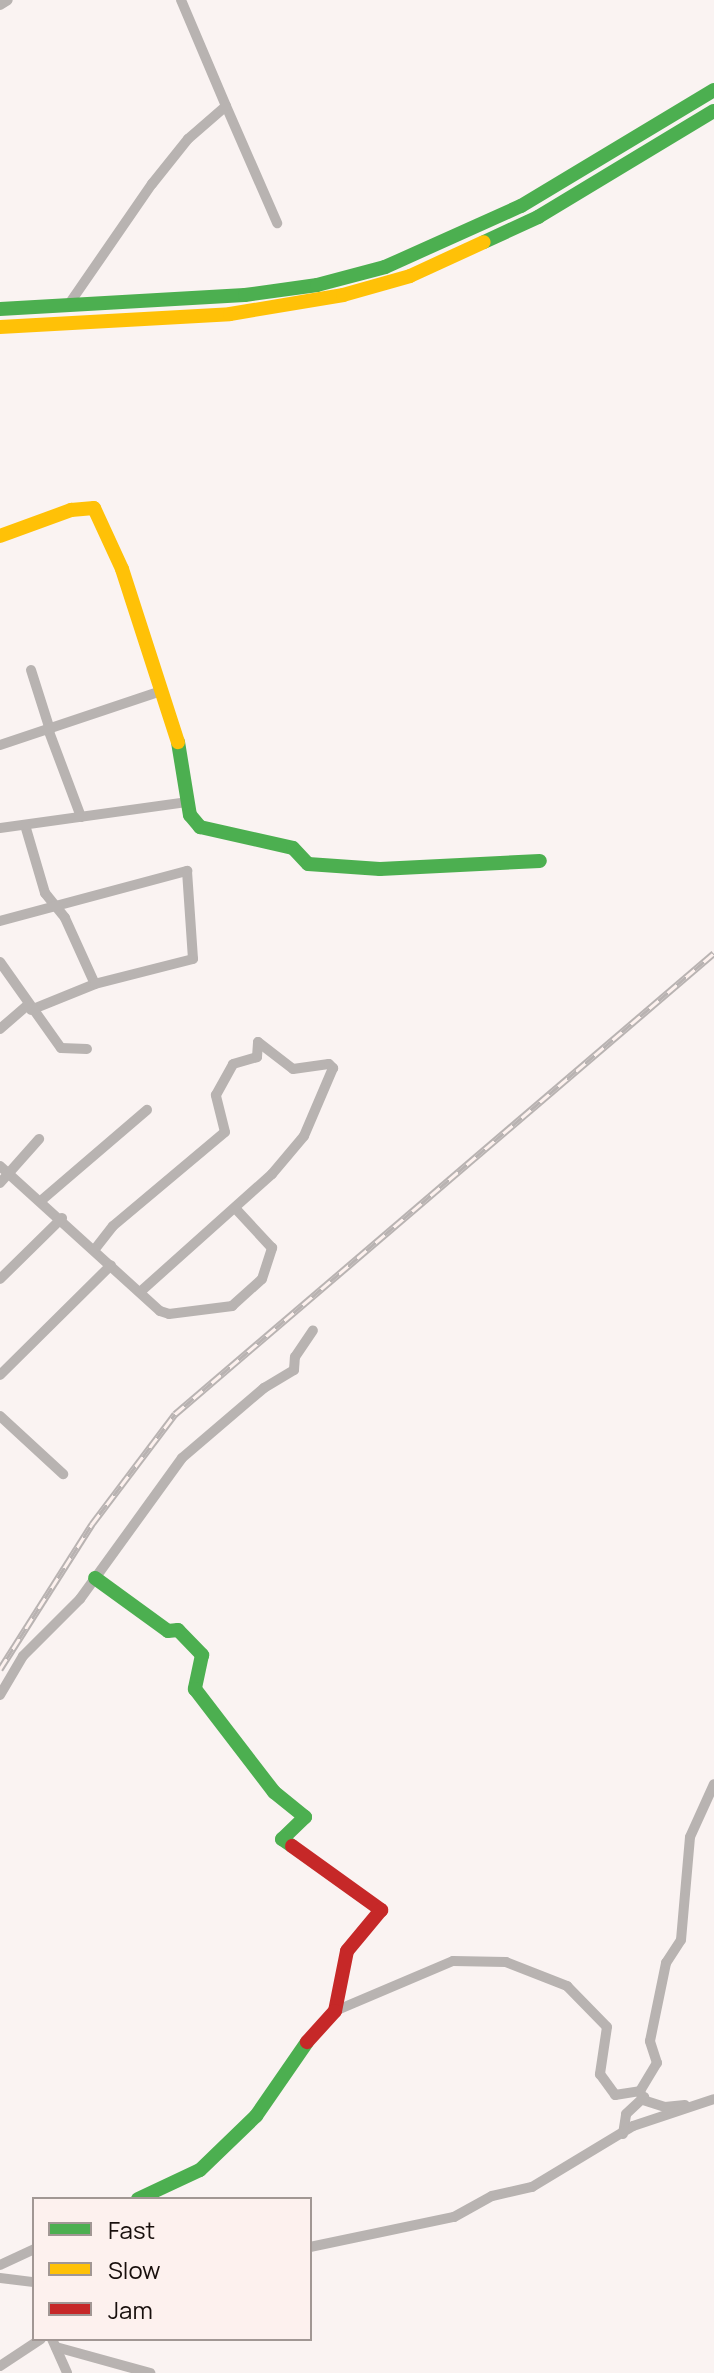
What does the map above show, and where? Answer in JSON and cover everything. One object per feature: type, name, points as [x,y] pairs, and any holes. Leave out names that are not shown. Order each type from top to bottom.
[{"type":"main road","points":[[0,309],[260,293],[385,267],[521,206],[714,90]]},
{"type":"main road","points":[[0,327],[230,314],[331,298],[410,276],[538,217],[714,111]]},
{"type":"main road","points":[[0,536],[71,510],[94,508],[122,569],[182,753],[188,802],[200,827],[293,848],[308,864],[380,869],[540,861]]},
{"type":"main road","points":[[95,1578],[168,1631],[178,1630],[202,1655],[195,1689],[274,1792],[305,1817],[282,1839],[381,1910],[347,1951],[335,2011],[241,2132],[183,2182],[143,2197]]},
{"type":"street","points":[[0,5],[8,0]]},
{"type":"street","points":[[181,0],[277,223]]},
{"type":"street","points":[[61,323],[68,304],[152,184],[188,139],[226,106]]},
{"type":"street","points":[[31,670],[81,817]]},
{"type":"street","points":[[0,745],[161,691]]},
{"type":"street","points":[[0,828],[188,802]]},
{"type":"street","points":[[25,825],[52,905],[65,918],[95,984]]},
{"type":"street","points":[[0,921],[187,871],[193,959],[95,984],[29,1007],[0,1029]]},
{"type":"street","points":[[0,962],[61,1048],[87,1049]]},
{"type":"street","points":[[95,1249],[113,1226],[225,1132],[216,1095],[233,1064],[257,1057],[258,1042],[293,1069],[329,1064],[334,1072],[304,1136],[235,1208],[140,1292]]},
{"type":"street","points":[[43,1199],[147,1110]]},
{"type":"street","points":[[0,1183],[4,1170],[39,1139]]},
{"type":"street","points":[[4,1170],[43,1199],[140,1292],[169,1314],[232,1306],[244,1299],[262,1279],[272,1248],[235,1208]]},
{"type":"street","points":[[0,1279],[62,1218]]},
{"type":"street","points":[[0,1375],[111,1265]]},
{"type":"street","points":[[0,1695],[23,1656],[95,1578],[182,1458],[264,1388],[294,1370],[295,1357],[313,1330]]},
{"type":"street","points":[[0,1416],[63,1474]]},
{"type":"street","points":[[623,2134],[626,2114],[641,2096],[657,2063],[650,2041],[666,1963],[681,1940],[690,1837],[714,1784]]},
{"type":"street","points":[[335,2011],[453,1961],[506,1962],[555,1978],[576,1994],[607,2027],[600,2074],[615,2095],[641,2096],[665,2107],[714,2099]]},
{"type":"street","points":[[312,2247],[454,2217],[492,2196],[532,2187],[623,2134],[685,2105]]},
{"type":"street","points":[[0,2265],[32,2250]]},
{"type":"street","points":[[0,2278],[32,2282]]},
{"type":"street","points":[[0,2366],[38,2341]]},
{"type":"street","points":[[54,2343],[67,2373]]},
{"type":"street","points":[[54,2343],[150,2373]]},
{"type":"railway","points":[[0,1669],[92,1524],[175,1414],[714,953]]},
{"type":"traffic: fast","points":[[0,309],[245,295],[317,285],[385,267],[521,206],[714,90]]},
{"type":"traffic: fast","points":[[484,242],[538,217],[714,111]]},
{"type":"traffic: fast","points":[[178,742],[190,815],[200,827],[293,848],[308,864],[380,869],[540,861]]},
{"type":"traffic: fast","points":[[95,1578],[168,1631],[178,1630],[202,1655],[195,1689],[274,1792],[305,1817],[282,1839],[292,1846]]},
{"type":"traffic: fast","points":[[142,2197],[200,2170],[256,2116],[307,2042]]},
{"type":"traffic: slow","points":[[0,327],[230,314],[343,295],[410,276],[484,242]]},
{"type":"traffic: slow","points":[[0,536],[71,510],[94,508],[122,569],[178,742]]},
{"type":"traffic: jam","points":[[292,1846],[381,1910],[347,1951],[335,2011],[307,2042]]}]
